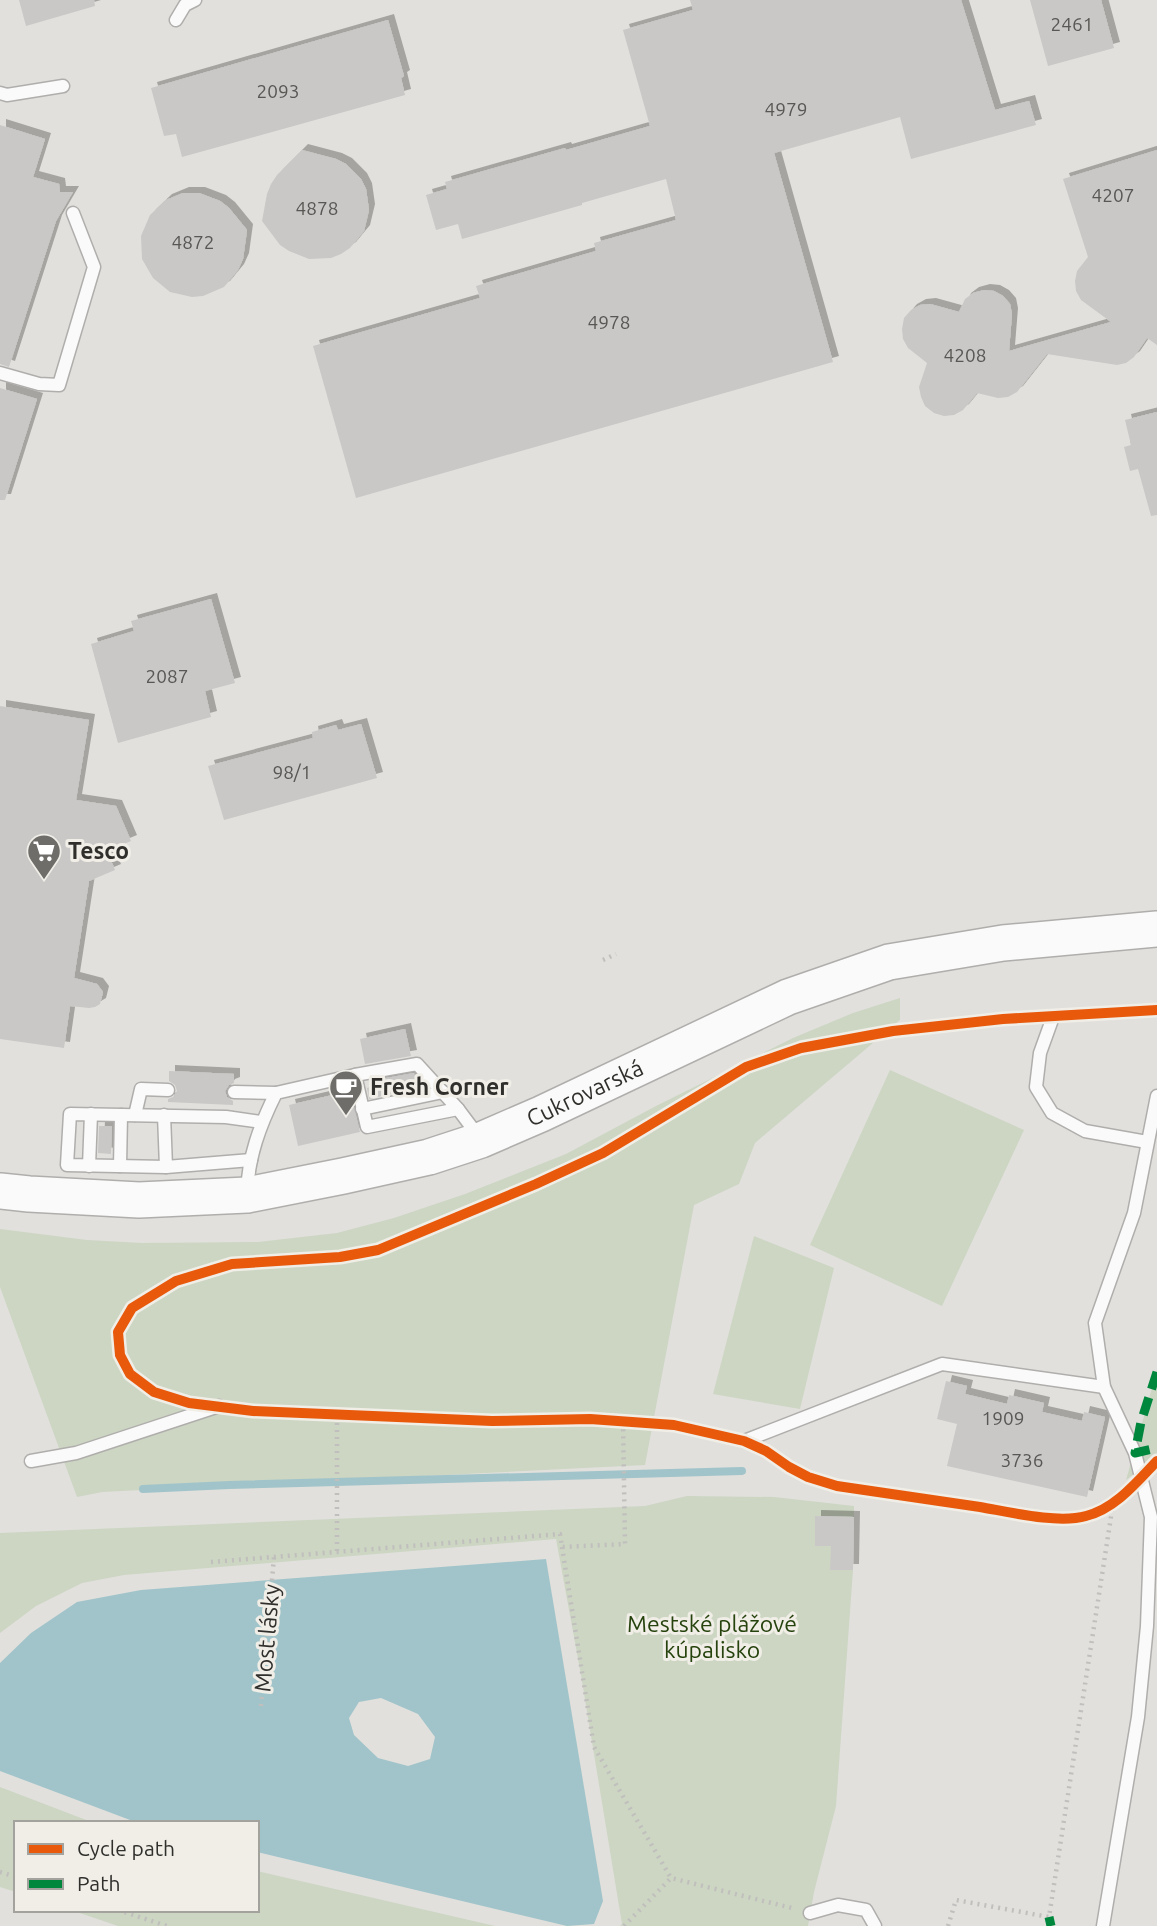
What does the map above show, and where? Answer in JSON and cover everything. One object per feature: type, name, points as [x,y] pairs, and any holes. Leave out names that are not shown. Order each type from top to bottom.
[{"type":"main road","name":"Cukrovarská","points":[[0,1191],[139,1200],[247,1195],[429,1157],[481,1140],[541,1114],[788,997],[889,962],[1003,943],[1157,929]]},
{"type":"lane","points":[[176,20],[185,5],[195,0]]},
{"type":"lane","points":[[0,93],[7,95],[63,86]]},
{"type":"lane","points":[[0,373],[39,384],[59,385],[94,267],[73,213]]},
{"type":"lane","points":[[1053,1017],[1040,1053],[1036,1087],[1052,1113],[1085,1131],[1147,1142]]},
{"type":"lane","points":[[233,1092],[276,1093],[417,1064],[443,1091],[481,1140]]},
{"type":"lane","points":[[355,1075],[367,1127],[458,1109]]},
{"type":"lane","points":[[135,1115],[141,1089],[169,1090]]},
{"type":"lane","points":[[362,1109],[443,1091]]},
{"type":"lane","points":[[247,1195],[248,1170],[261,1122],[276,1093]]},
{"type":"lane","points":[[1103,1926],[1138,1717],[1147,1626],[1151,1517],[1135,1453],[1104,1387],[1095,1323],[1134,1213],[1157,1096]]},
{"type":"lane","points":[[251,1160],[166,1167],[67,1165],[70,1114],[226,1116],[261,1122]]},
{"type":"lane","points":[[89,1166],[91,1115]]},
{"type":"lane","points":[[120,1166],[121,1115]]},
{"type":"lane","points":[[164,1115],[166,1167]]},
{"type":"lane","points":[[744,1441],[942,1364],[1104,1387]]},
{"type":"lane","points":[[31,1461],[76,1453],[219,1406]]},
{"type":"lane","points":[[810,1913],[838,1905],[866,1910],[876,1926]]},
{"type":"path","points":[[603,960],[616,954]]},
{"type":"path","points":[[323,1414],[349,1415]]},
{"type":"path","points":[[337,1414],[337,1551]]},
{"type":"path","points":[[562,1548],[625,1544],[624,1470],[618,1421],[636,1422]]},
{"type":"path","points":[[1099,1510],[1112,1504],[1141,1478]]},
{"type":"path","points":[[948,1926],[956,1900],[1049,1917],[1112,1504]]},
{"type":"path","points":[[211,1562],[559,1534],[594,1747],[671,1878],[810,1913]]},
{"type":"path","points":[[624,1926],[671,1878]]},
{"type":"path","points":[[124,1912],[167,1926]]},
{"type":"green space","points":[[900,998],[900,1020],[755,1143],[739,1184],[694,1205],[645,1465],[102,1492],[77,1497],[0,1287],[0,1229],[87,1240],[142,1243],[258,1242],[337,1233],[394,1218],[465,1194],[566,1154],[793,1038],[853,1013]]},
{"type":"green space","points":[[890,1070],[1024,1130],[942,1306],[810,1245]]},
{"type":"green space","points":[[754,1236],[834,1268],[800,1409],[713,1394]]},
{"type":"green space","points":[[1157,1370],[1157,1456],[1126,1480]]},
{"type":"green space","name":"Mestské plážové kúpalisko","points":[[687,1496],[774,1497],[854,1506],[854,1517],[815,1516],[815,1545],[831,1546],[831,1570],[853,1570],[836,1806],[808,1926],[620,1926],[622,1924],[581,1675],[556,1539],[124,1575],[82,1583],[36,1606],[0,1633],[0,1533],[645,1506]]},
{"type":"green space","points":[[0,1787],[89,1821],[14,1821],[14,1891],[0,1887]]},
{"type":"green space","points":[[259,1871],[495,1926],[118,1926],[77,1912],[259,1912]]},
{"type":"water","points":[[546,1559],[603,1901],[594,1924],[567,1926],[259,1852],[259,1821],[133,1821],[0,1771],[0,1663],[31,1633],[77,1602],[141,1590]],"holes":[[[381,1698],[418,1714],[435,1737],[430,1759],[408,1766],[378,1758],[354,1735],[349,1718],[359,1702]]]},
{"type":"building","points":[[19,0],[94,0],[95,6],[26,26]]},
{"type":"building","points":[[690,0],[961,0],[995,110],[1029,101],[1036,125],[911,159],[900,117],[774,153],[833,362],[356,498],[313,346],[480,298],[476,286],[596,251],[594,243],[676,220],[666,179],[462,239],[458,224],[436,230],[426,195],[447,189],[445,182],[650,126],[623,30],[693,10]]},
{"type":"building","points":[[1030,0],[1101,0],[1114,48],[1048,66]]},
{"type":"building","points":[[388,20],[404,76],[401,78],[405,95],[182,157],[176,134],[164,136],[151,88]]},
{"type":"building","points":[[0,125],[45,139],[33,177],[59,184],[60,192],[73,192],[56,221],[9,367],[0,364]]},
{"type":"building","points":[[302,150],[346,164],[361,179],[366,189],[369,210],[364,231],[350,248],[331,258],[309,259],[289,251],[280,245],[262,221],[271,184]]},
{"type":"building","points":[[1157,150],[1157,345],[1147,338],[1134,357],[1117,365],[1047,354],[1017,392],[1008,397],[998,398],[977,393],[963,410],[954,415],[934,413],[925,406],[919,387],[927,363],[908,348],[902,329],[904,318],[920,305],[930,304],[959,312],[965,299],[973,293],[994,291],[1010,304],[1012,314],[1009,351],[1111,322],[1081,300],[1076,291],[1077,271],[1088,257],[1063,179]]},
{"type":"building","points":[[183,193],[199,193],[220,201],[247,230],[243,259],[238,270],[224,287],[203,296],[192,297],[170,292],[153,278],[142,259],[141,236],[150,215],[166,200]]},
{"type":"building","points":[[0,388],[37,399],[5,500],[0,500]]},
{"type":"building","points":[[1157,412],[1157,515],[1151,516],[1138,469],[1130,471],[1124,447],[1131,445],[1125,420]]},
{"type":"building","points":[[211,599],[235,683],[205,691],[211,717],[118,743],[91,644],[134,631],[131,621]]},
{"type":"building","name":"Tesco","points":[[0,706],[89,720],[76,800],[116,806],[131,841],[107,851],[115,870],[89,881],[74,978],[97,984],[103,992],[100,1004],[95,1007],[70,1006],[64,1048],[0,1039]]},
{"type":"building","points":[[361,724],[377,778],[224,820],[208,766],[313,738],[312,732],[336,725],[338,730]]},
{"type":"building","points":[[405,1029],[411,1056],[365,1064],[360,1039]]},
{"type":"building","points":[[169,1071],[234,1074],[234,1083],[225,1091],[233,1105],[168,1102],[177,1091],[175,1085],[169,1081]]},
{"type":"building","points":[[414,1073],[418,1088],[369,1099],[369,1081]]},
{"type":"building","points":[[350,1091],[360,1132],[298,1146],[289,1105]]},
{"type":"building","points":[[99,1126],[112,1126],[111,1154],[98,1153]]},
{"type":"building","points":[[946,1381],[967,1386],[965,1394],[1007,1404],[1009,1395],[1044,1403],[1042,1412],[1082,1421],[1084,1412],[1105,1417],[1087,1497],[947,1466],[957,1424],[937,1419]]},
{"type":"building","points":[[815,1516],[854,1517],[853,1570],[830,1570],[831,1546],[815,1546]]},
{"type":"waterway","points":[[143,1489],[742,1471]]},
{"type":"marked path","points":[[1157,1372],[1141,1422],[1135,1453],[1157,1448]]},
{"type":"marked path","points":[[1049,1917],[1051,1926]]},
{"type":"cycle path","points":[[1157,1010],[1003,1019],[893,1031],[801,1048],[746,1067],[603,1153],[378,1250],[340,1257],[232,1264],[176,1281],[132,1308],[118,1332],[120,1355],[130,1374],[154,1392],[189,1403],[253,1411],[492,1421],[590,1419],[674,1425],[744,1441],[808,1477],[837,1486],[1033,1516],[1062,1519],[1097,1512],[1125,1494],[1157,1461]]},
{"type":"place","name":"Tesco","points":[[44,881]]},
{"type":"place","name":"Fresh Corner","points":[[346,1117]]}]
